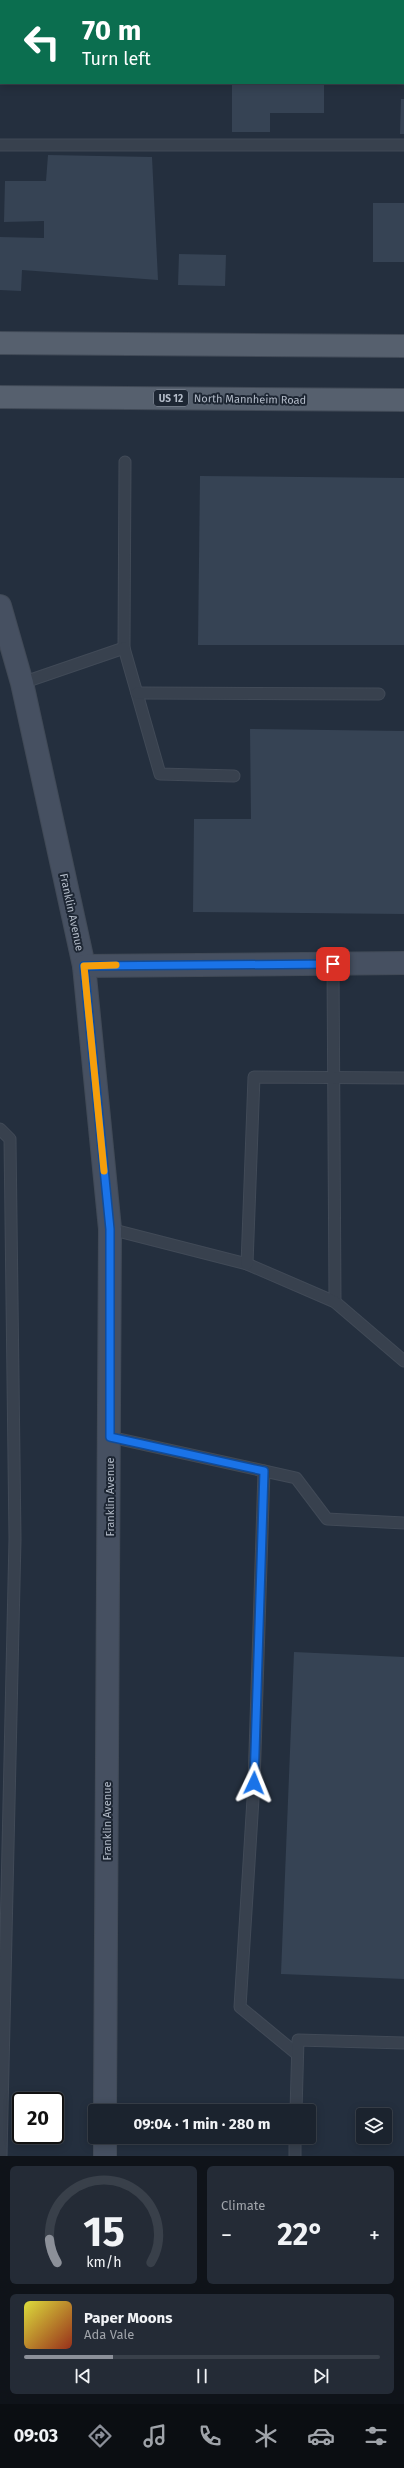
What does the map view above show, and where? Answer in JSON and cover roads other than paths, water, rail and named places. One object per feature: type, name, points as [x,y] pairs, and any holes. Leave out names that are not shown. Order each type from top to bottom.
[{"type":"main road","points":[[0,343],[404,346]]},
{"type":"main road","name":"North Mannheim Road","points":[[0,397],[404,400]]},
{"type":"main road","name":"Franklin Avenue","points":[[0,606],[22,683],[84,966],[110,1229],[105,2104]]},
{"type":"main road","points":[[84,966],[404,963]]},
{"type":"main road","points":[[105,2144],[105,2156]]},
{"type":"lane","points":[[0,145],[404,145]]},
{"type":"lane","points":[[125,462],[124,648],[160,774],[234,776]]},
{"type":"lane","points":[[22,683],[124,648]]},
{"type":"lane","points":[[137,692],[379,694]]},
{"type":"lane","points":[[333,964],[335,1302]]},
{"type":"lane","points":[[247,1264],[254,1077],[404,1078]]},
{"type":"lane","points":[[0,1129],[10,1140],[15,1539],[1,2156]]},
{"type":"lane","points":[[110,1229],[247,1264],[335,1302],[404,1361]]},
{"type":"lane","points":[[110,1437],[296,1478],[327,1519],[404,1524]]},
{"type":"lane","points":[[264,1471],[254,1783],[240,2007],[297,2054]]},
{"type":"lane","points":[[296,2104],[298,2040],[404,2043]]},
{"type":"lane","points":[[294,2156],[295,2144]]}]
